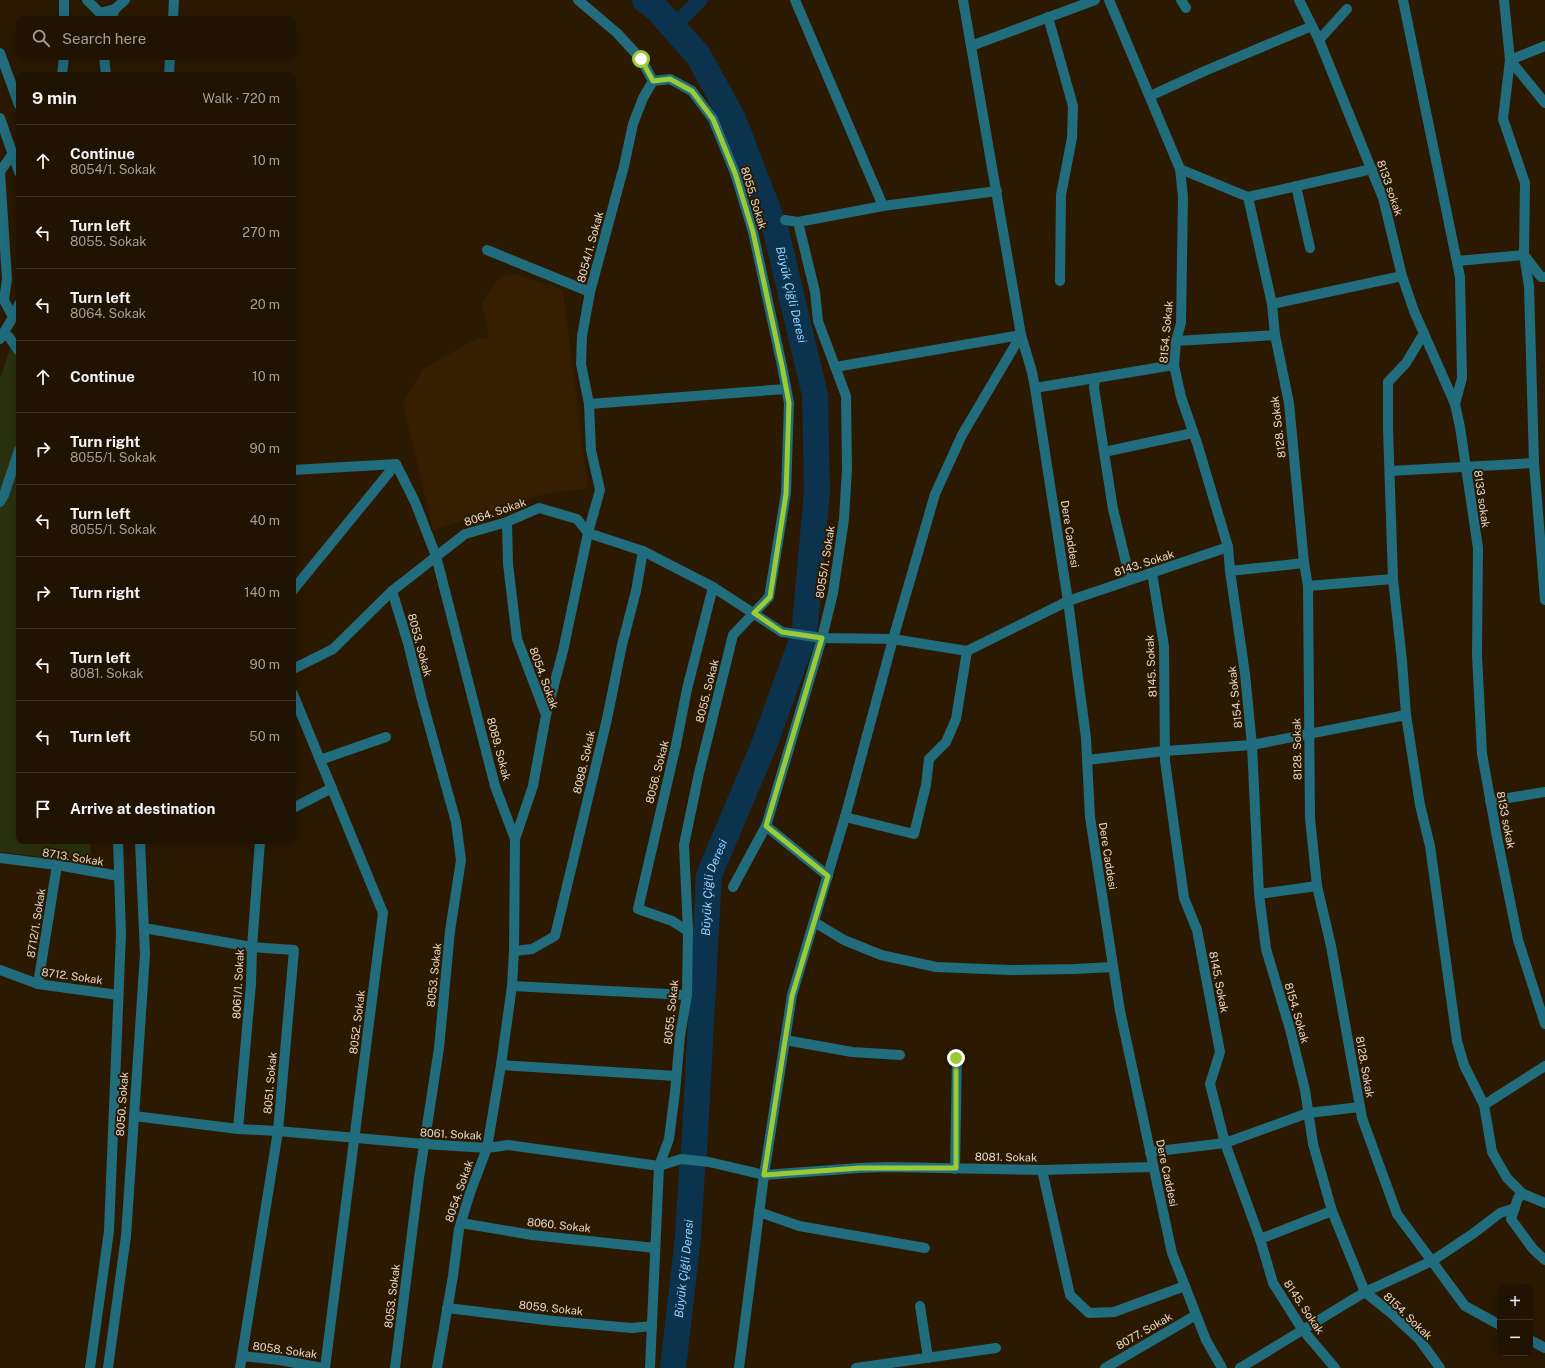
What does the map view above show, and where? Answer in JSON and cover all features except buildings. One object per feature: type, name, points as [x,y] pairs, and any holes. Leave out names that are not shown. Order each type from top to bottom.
[{"type":"street","points":[[64,0],[64,16]]},
{"type":"street","points":[[87,0],[100,13],[115,9]]},
{"type":"street","points":[[112,16],[115,9],[125,0]]},
{"type":"street","points":[[173,16],[174,0]]},
{"type":"street","points":[[578,0],[617,33],[641,59],[653,81]]},
{"type":"street","points":[[795,0],[883,206]]},
{"type":"street","name":"Dere Caddesi","points":[[963,0],[1021,335],[1035,388],[1068,601],[1086,738],[1090,817],[1120,1011],[1172,1253],[1206,1340],[1222,1368]]},
{"type":"street","points":[[970,46],[1095,0]]},
{"type":"street","name":"8154. Sokak","points":[[1109,0],[1180,169],[1183,197],[1181,322],[1176,341],[1174,364],[1182,397],[1228,548],[1245,674],[1252,745],[1259,894],[1266,949],[1290,1029],[1305,1090],[1313,1144],[1332,1211],[1365,1292],[1391,1313],[1419,1339],[1440,1368]]},
{"type":"street","name":"8133 sokak","points":[[1299,0],[1319,40],[1372,169],[1383,198],[1402,276],[1414,311],[1455,404],[1478,548],[1477,655],[1482,754],[1518,940],[1545,1024]]},
{"type":"street","points":[[1403,0],[1460,277],[1462,378],[1455,404]]},
{"type":"street","points":[[1504,0],[1510,60],[1503,119],[1526,183],[1524,255],[1529,286],[1534,463],[1542,529],[1545,600]]},
{"type":"street","points":[[1319,40],[1347,9]]},
{"type":"street","points":[[1048,17],[1073,106],[1072,138],[1061,195],[1060,281]]},
{"type":"street","points":[[1150,96],[1207,70],[1312,26]]},
{"type":"street","points":[[1510,60],[1545,46]]},
{"type":"street","points":[[0,52],[16,97]]},
{"type":"street","points":[[62,72],[64,60]]},
{"type":"street","points":[[104,60],[106,72]]},
{"type":"street","points":[[169,72],[170,60]]},
{"type":"street","points":[[1510,60],[1545,103]]},
{"type":"street","name":"8055. Sokak","points":[[650,1368],[659,1166],[669,1139],[680,1036],[687,995],[688,931],[684,845],[688,820],[733,635],[770,597],[786,494],[789,403],[753,232],[735,173],[713,119],[692,91],[670,79],[653,81]]},
{"type":"street","name":"8054/1. Sokak","points":[[546,715],[563,651],[588,533],[600,490],[591,450],[589,404],[581,364],[582,336],[590,292],[624,166],[633,124],[643,98],[653,81]]},
{"type":"street","points":[[0,118],[16,162]]},
{"type":"street","points":[[13,153],[0,172],[7,271],[4,300],[13,317]]},
{"type":"street","points":[[1180,169],[1248,197],[1372,169]]},
{"type":"street","points":[[1296,186],[1310,248]]},
{"type":"street","points":[[785,220],[798,222],[883,206],[996,191]]},
{"type":"street","name":"8128. Sokak","points":[[1248,197],[1272,304],[1275,335],[1289,404],[1304,563],[1308,586],[1310,818],[1317,886],[1331,946],[1362,1118],[1397,1214],[1465,1306],[1497,1323]]},
{"type":"street","name":"8055/1. Sokak","points":[[733,887],[766,826],[819,637],[833,593],[844,519],[847,469],[846,396],[818,321],[814,292],[798,222]]},
{"type":"street","points":[[487,250],[590,292]]},
{"type":"street","points":[[1457,261],[1524,255]]},
{"type":"street","points":[[1524,255],[1541,277],[1545,277]]},
{"type":"street","points":[[1272,304],[1402,276]]},
{"type":"street","points":[[16,310],[1,336],[10,337],[16,346]]},
{"type":"street","points":[[1424,334],[1406,363],[1388,382],[1393,579],[1406,715],[1420,805],[1430,846],[1457,1041],[1464,1065],[1484,1105],[1492,1152],[1507,1178],[1523,1194],[1545,1203]]},
{"type":"street","points":[[835,367],[1021,335]]},
{"type":"street","points":[[739,1368],[764,1175],[792,996],[845,817],[893,638],[935,494],[962,435],[1021,335]]},
{"type":"street","points":[[1176,341],[1275,335]]},
{"type":"street","points":[[1035,388],[1174,364]]},
{"type":"street","points":[[1095,378],[1094,388],[1113,509],[1130,579]]},
{"type":"street","points":[[589,404],[786,389]]},
{"type":"street","points":[[1104,452],[1193,433]]},
{"type":"street","points":[[0,502],[4,495],[16,459]]},
{"type":"street","points":[[1390,471],[1534,463]]},
{"type":"street","points":[[296,470],[396,464]]},
{"type":"street","points":[[296,586],[396,464]]},
{"type":"street","name":"8089. Sokak","points":[[396,464],[415,502],[436,556],[495,786],[515,839],[514,951]]},
{"type":"street","name":"8064. Sokak","points":[[296,668],[333,649],[392,591],[465,534],[507,522],[539,508],[577,519],[588,533],[643,551],[713,587],[782,632],[819,637],[893,638],[967,650]]},
{"type":"street","name":"8054. Sokak","points":[[507,522],[508,564],[517,639],[546,715],[533,786],[515,839]]},
{"type":"street","name":"8143. Sokak","points":[[967,650],[1068,601],[1130,579],[1228,548]]},
{"type":"street","name":"8088. Sokak","points":[[514,951],[532,949],[555,936],[636,591],[643,551]]},
{"type":"street","points":[[1230,571],[1304,563]]},
{"type":"street","name":"8145. Sokak","points":[[1152,573],[1164,646],[1165,761],[1184,898],[1197,930],[1220,1052],[1210,1084],[1225,1143],[1260,1239],[1273,1283],[1302,1329],[1335,1368]]},
{"type":"street","points":[[1308,586],[1393,579]]},
{"type":"street","name":"8056. Sokak","points":[[688,931],[672,921],[638,910],[676,745],[687,689],[713,587]]},
{"type":"street","name":"8053. Sokak","points":[[392,591],[408,643],[456,822],[461,860],[450,931],[439,1048],[424,1144],[395,1368]]},
{"type":"street","points":[[845,817],[914,834],[926,785],[929,759],[946,742],[956,719],[967,650]]},
{"type":"street","name":"8052. Sokak","points":[[296,701],[383,913],[368,1024],[355,1139],[324,1368]]},
{"type":"street","points":[[1087,760],[1252,745],[1309,732],[1406,715]]},
{"type":"street","points":[[320,760],[386,737]]},
{"type":"street","points":[[296,806],[332,788]]},
{"type":"street","points":[[1490,801],[1545,792]]},
{"type":"street","points":[[766,826],[828,876]]},
{"type":"street","name":"8050. Sokak","points":[[90,1368],[109,1231],[120,934],[118,844]]},
{"type":"street","name":"8050. Sokak","points":[[108,1368],[126,1236],[145,954],[140,844]]},
{"type":"street","name":"8061/1. Sokak","points":[[238,1129],[251,984],[252,947],[260,844]]},
{"type":"street","name":"8713. Sokak","points":[[0,858],[57,865],[119,876]]},
{"type":"street","name":"8712/1. Sokak","points":[[38,984],[57,865]]},
{"type":"street","points":[[1259,894],[1317,886]]},
{"type":"street","points":[[814,922],[844,940],[881,955],[936,967],[1010,970],[1075,970],[1113,967]]},
{"type":"street","name":"8051. Sokak","points":[[144,928],[252,947],[294,950],[278,1131],[240,1368]]},
{"type":"street","name":"8054. Sokak","points":[[437,1368],[461,1223],[470,1193],[487,1148],[512,986],[514,951]]},
{"type":"street","name":"8712. Sokak","points":[[0,970],[38,984],[118,995]]},
{"type":"street","points":[[512,986],[687,995]]},
{"type":"street","points":[[785,1040],[852,1052],[900,1055]]},
{"type":"street","points":[[956,1058],[956,1168]]},
{"type":"street","points":[[501,1065],[676,1076]]},
{"type":"street","points":[[1484,1105],[1545,1066]]},
{"type":"street","points":[[1150,1152],[1225,1143],[1308,1113],[1360,1107]]},
{"type":"street","name":"8061. Sokak","points":[[134,1116],[238,1129],[278,1131],[355,1139],[487,1148],[508,1145],[659,1166],[681,1159],[709,1162],[764,1175]]},
{"type":"street","name":"8081. Sokak","points":[[764,1175],[860,1168],[1042,1170],[1153,1167]]},
{"type":"street","points":[[1042,1170],[1070,1295],[1089,1313],[1114,1312],[1185,1286]]},
{"type":"street","points":[[1523,1194],[1518,1198],[1510,1219],[1533,1249],[1545,1260]]},
{"type":"street","points":[[1240,1368],[1365,1292],[1432,1261],[1500,1214],[1515,1208]]},
{"type":"street","points":[[1260,1239],[1332,1211]]},
{"type":"street","points":[[759,1212],[799,1226],[925,1248]]},
{"type":"street","name":"8060. Sokak","points":[[461,1223],[532,1235],[655,1248]]},
{"type":"street","points":[[920,1306],[928,1358]]},
{"type":"street","name":"8059. Sokak","points":[[447,1308],[561,1322],[632,1328],[652,1326]]},
{"type":"street","name":"8077. Sokak","points":[[1105,1368],[1196,1315]]},
{"type":"street","points":[[1533,1342],[1545,1348]]},
{"type":"street","points":[[856,1368],[996,1348]]},
{"type":"street","name":"8058. Sokak","points":[[242,1356],[279,1360],[324,1368]]},
{"type":"shaded area","points":[[514,274],[563,290],[588,489],[551,492],[433,530],[403,403],[423,369],[477,338],[489,339],[482,302],[500,277]]},
{"type":"green space","points":[[16,338],[16,844],[90,844],[91,863],[0,852],[0,378],[10,349]]},
{"type":"waterway","name":"Büyük Çiğli Deresi","points":[[645,0],[655,7],[698,55],[733,119],[776,231],[815,395],[817,492],[805,625]]},
{"type":"waterway","points":[[673,27],[700,0]]},
{"type":"waterway","name":"Büyük Çiğli Deresi","points":[[694,1151],[709,875],[764,745],[802,640]]},
{"type":"waterway","name":"Büyük Çiğli Deresi","points":[[673,1368],[688,1237],[692,1169]]},
{"type":"route","points":[[641,59],[653,81],[670,79],[692,91],[713,119],[735,173],[753,232],[782,366],[789,403],[786,494],[770,597],[754,613],[782,632],[822,638],[766,826],[828,876],[792,996],[764,1175],[887,1167],[956,1168],[956,1058]]}]
